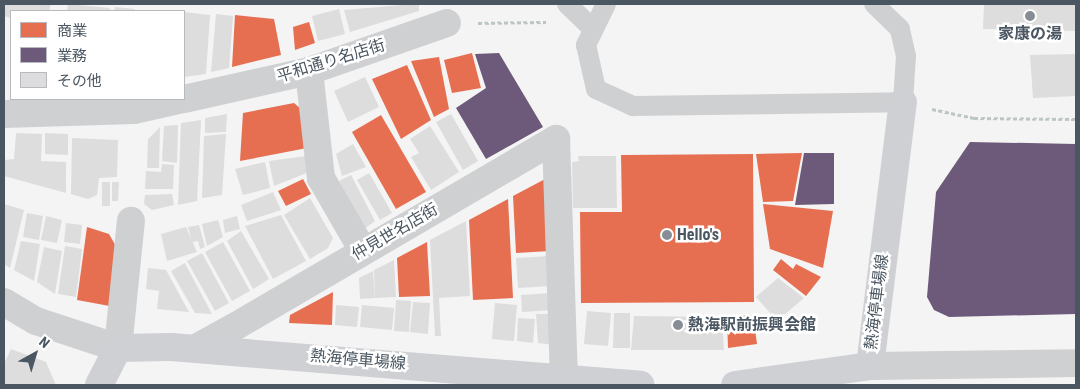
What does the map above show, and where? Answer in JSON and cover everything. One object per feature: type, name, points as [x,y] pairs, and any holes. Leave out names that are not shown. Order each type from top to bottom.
[{"type":"main road","name":"熱海停車場線","points":[[735,385],[870,366],[902,102]]},
{"type":"main road","name":"熱海停車場線","points":[[118,348],[196,348],[507,379],[564,378],[640,385]]},
{"type":"main road","points":[[99,385],[118,348]]},
{"type":"street","name":"平和通り名店街","points":[[185,99],[309,71],[447,23]]},
{"type":"street","points":[[309,71],[322,178],[363,251]]},
{"type":"street","name":"平和通り名店街","points":[[4,114],[134,110],[179,100]]},
{"type":"street","name":"仲見世名店街","points":[[196,348],[556,139],[564,378]]},
{"type":"street","points":[[4,302],[36,322],[118,348],[131,221]]},
{"type":"street","points":[[870,366],[1076,363]]},
{"type":"lane","points":[[567,4],[592,28]]},
{"type":"lane","points":[[606,4],[592,28],[586,45],[596,89],[633,106],[902,102],[906,56],[900,29],[874,4]]},
{"type":"path","points":[[447,23],[555,22]]},
{"type":"path","points":[[902,102],[974,118],[1076,119]]},
{"type":"building: 商業","points":[[235,15],[274,19],[281,55],[232,67]]},
{"type":"building: 商業","points":[[309,22],[315,43],[295,50],[293,27]]},
{"type":"building: 商業","points":[[472,53],[481,88],[452,93],[444,60]]},
{"type":"building: 商業","points":[[439,57],[449,109],[434,117],[411,61]]},
{"type":"building: 商業","points":[[407,65],[431,120],[401,139],[372,79]]},
{"type":"building: 商業","points":[[294,103],[301,109],[307,148],[240,161],[243,113]]},
{"type":"building: 商業","points":[[381,115],[426,192],[396,209],[352,132]]},
{"type":"building: 商業","points":[[802,153],[793,201],[763,202],[756,154]]},
{"type":"building: 商業","name":"Hello's","points":[[753,154],[754,302],[581,303],[580,212],[622,212],[621,155]]},
{"type":"building: 商業","points":[[547,178],[550,251],[516,253],[513,196]]},
{"type":"building: 商業","points":[[303,179],[311,194],[286,206],[278,191]]},
{"type":"building: 商業","points":[[508,199],[513,298],[473,300],[469,220]]},
{"type":"building: 商業","points":[[763,204],[833,211],[823,268],[770,249]]},
{"type":"building: 商業","points":[[87,227],[109,234],[117,248],[115,307],[77,300]]},
{"type":"building: 商業","points":[[427,242],[430,296],[399,297],[397,258]]},
{"type":"building: 商業","points":[[781,259],[793,269],[796,264],[821,277],[806,296],[773,270]]},
{"type":"building: 商業","points":[[333,292],[332,325],[289,323],[290,315]]},
{"type":"building: 商業","points":[[753,315],[757,344],[728,348],[727,317]]},
{"type":"building: 業務","points":[[499,53],[543,127],[486,159],[456,108],[486,88],[475,54]]},
{"type":"building: 業務","points":[[970,142],[1076,144],[1076,314],[949,317],[934,310],[927,297],[936,192]]},
{"type":"building: 業務","points":[[804,153],[834,153],[834,204],[795,205]]},
{"type":"building: その他","points":[[5,4],[51,4],[49,10],[10,10],[10,18],[4,16]]},
{"type":"building: その他","points":[[68,4],[110,8],[109,10],[67,10]]},
{"type":"building: その他","points":[[419,4],[419,11],[350,32],[344,10]]},
{"type":"building: その他","name":"家康の湯","points":[[984,4],[1076,4],[1076,31],[983,29]]},
{"type":"building: その他","points":[[115,7],[135,9],[134,10],[114,10]]},
{"type":"building: その他","points":[[339,9],[345,34],[318,41],[312,16]]},
{"type":"building: その他","points":[[185,12],[210,15],[206,74],[185,77]]},
{"type":"building: その他","points":[[216,14],[233,16],[229,68],[211,72]]},
{"type":"building: その他","points":[[1076,54],[1076,96],[1033,98],[1030,55]]},
{"type":"building: その他","points":[[365,77],[379,107],[348,122],[334,91]]},
{"type":"building: その他","points":[[227,114],[226,132],[205,133],[205,118]]},
{"type":"building: その他","points":[[451,114],[478,161],[463,170],[436,122]]},
{"type":"building: その他","points":[[201,120],[197,201],[178,205],[181,123]]},
{"type":"building: その他","points":[[178,125],[177,163],[162,161],[164,126]]},
{"type":"building: その他","points":[[430,126],[459,172],[431,190],[411,157],[419,153],[410,139]]},
{"type":"building: その他","points":[[160,127],[159,168],[147,168],[148,139]]},
{"type":"building: その他","points":[[16,133],[42,134],[41,161],[66,162],[66,193],[4,176],[4,160],[14,159]]},
{"type":"building: その他","points":[[45,133],[68,134],[68,155],[45,154]]},
{"type":"building: その他","points":[[226,134],[222,195],[202,198],[204,136]]},
{"type":"building: その他","points":[[72,138],[118,140],[117,177],[99,178],[97,195],[88,199],[71,194]]},
{"type":"building: その他","points":[[353,144],[366,167],[342,176],[336,154]]},
{"type":"building: その他","points":[[306,156],[309,172],[274,186],[269,161]]},
{"type":"building: その他","points":[[578,156],[616,156],[617,208],[573,208],[572,162],[579,161]]},
{"type":"building: その他","points":[[265,162],[270,188],[243,195],[235,169]]},
{"type":"building: その他","points":[[162,164],[174,165],[173,189],[145,189],[146,171],[161,172]]},
{"type":"building: その他","points":[[369,173],[392,213],[380,220],[357,180]]},
{"type":"building: その他","points":[[351,175],[375,221],[363,230],[339,181]]},
{"type":"building: その他","points":[[102,182],[110,182],[110,206],[102,206]]},
{"type":"building: その他","points":[[112,182],[119,182],[118,201],[112,201]]},
{"type":"building: その他","points":[[273,192],[281,210],[247,221],[241,205]]},
{"type":"building: その他","points":[[172,194],[174,205],[152,210],[144,204],[145,195]]},
{"type":"building: その他","points":[[310,198],[333,238],[328,248],[310,259],[284,215]]},
{"type":"building: その他","points":[[4,204],[24,210],[10,268],[4,264]]},
{"type":"building: その他","points":[[27,213],[43,216],[39,240],[23,237]]},
{"type":"building: その他","points":[[281,215],[306,261],[273,279],[245,226]]},
{"type":"building: その他","points":[[46,216],[62,220],[57,243],[41,240]]},
{"type":"building: その他","points":[[237,216],[240,229],[225,233],[223,220]]},
{"type":"building: その他","points":[[218,220],[223,237],[207,246],[202,224]]},
{"type":"building: その他","points":[[466,221],[470,296],[439,298],[441,336],[435,336],[430,240]]},
{"type":"building: その他","points":[[66,223],[82,225],[80,244],[64,242]]},
{"type":"building: その他","points":[[199,225],[205,247],[200,249],[198,241],[192,242],[188,227]]},
{"type":"building: その他","points":[[186,227],[197,252],[167,261],[161,234]]},
{"type":"building: その他","points":[[241,231],[269,279],[253,289],[227,241]]},
{"type":"building: その他","points":[[21,241],[40,244],[34,281],[14,270]]},
{"type":"building: その他","points":[[223,242],[250,291],[232,301],[205,252]]},
{"type":"building: その他","points":[[65,246],[82,249],[76,297],[58,294]]},
{"type":"building: その他","points":[[44,247],[62,251],[55,294],[37,282]]},
{"type":"building: その他","points":[[202,253],[229,303],[215,311],[187,261]]},
{"type":"building: その他","points":[[551,256],[552,286],[518,288],[516,258]]},
{"type":"building: その他","points":[[394,260],[396,297],[375,298],[374,270]]},
{"type":"building: その他","points":[[185,263],[212,314],[195,313],[171,271]]},
{"type":"building: その他","points":[[148,268],[166,270],[189,312],[157,309],[159,291],[146,289]]},
{"type":"building: その他","points":[[373,271],[375,298],[360,299],[359,278]]},
{"type":"building: その他","points":[[778,278],[804,298],[777,321],[756,297]]},
{"type":"building: その他","points":[[552,293],[553,310],[522,312],[521,295]]},
{"type":"building: その他","points":[[396,300],[411,301],[409,332],[394,331]]},
{"type":"building: その他","points":[[413,302],[430,303],[428,334],[410,332]]},
{"type":"building: その他","points":[[495,303],[517,305],[514,341],[492,339]]},
{"type":"building: その他","points":[[336,305],[359,307],[357,327],[335,325]]},
{"type":"building: その他","points":[[362,305],[394,308],[392,330],[360,327]]},
{"type":"building: その他","points":[[587,311],[611,313],[608,346],[584,344]]},
{"type":"building: その他","points":[[614,313],[630,313],[630,348],[613,348]]},
{"type":"building: その他","points":[[536,314],[554,314],[556,345],[538,343]]},
{"type":"building: その他","name":"熱海駅前振興会館","points":[[634,316],[722,317],[724,350],[631,350]]},
{"type":"building: その他","points":[[518,318],[535,319],[533,343],[517,341]]},
{"type":"building: その他","points":[[11,349],[46,362],[56,385],[4,385],[4,364]]},
{"type":"place","name":"家康の湯","points":[[1030,16]]},
{"type":"place","name":"Hello's","points":[[667,235]]},
{"type":"place","name":"熱海駅前振興会館","points":[[678,325]]}]
